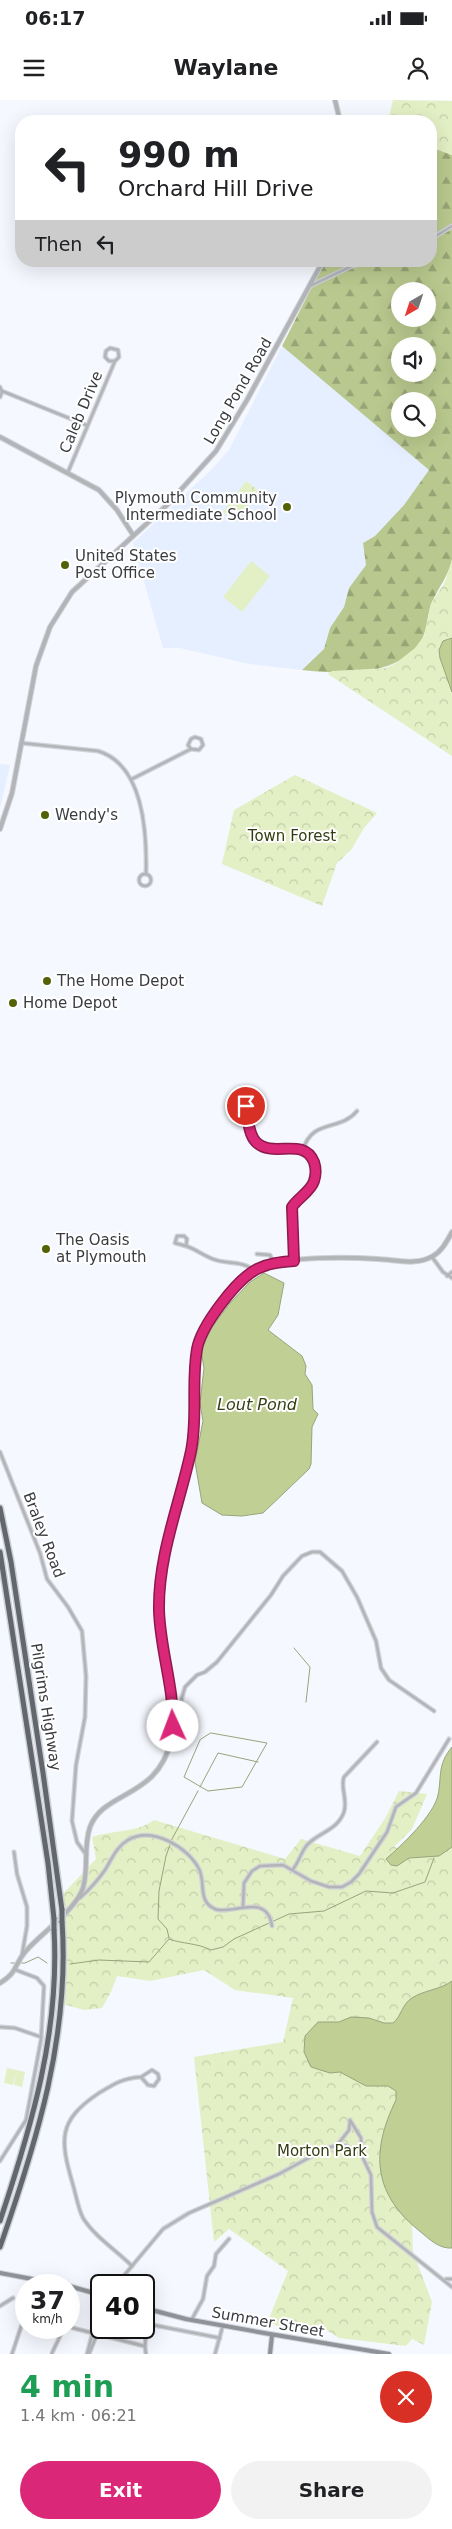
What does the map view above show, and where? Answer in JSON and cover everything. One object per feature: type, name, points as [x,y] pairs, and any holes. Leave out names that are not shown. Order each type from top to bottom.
[{"type":"highway","name":"Pilgrims Highway","points":[[0,1508],[11,1562],[45,1783],[62,1910],[62,1996],[52,2072],[38,2133],[0,2247]]},
{"type":"highway","name":"Pilgrims Highway","points":[[0,1552],[48,1863],[54,1919],[53,2000],[43,2075],[28,2137],[0,2221]]},
{"type":"main road","points":[[1,2273],[15,2275]]},
{"type":"main road","name":"Summer Street","points":[[155,2311],[223,2326],[389,2354]]},
{"type":"main road","points":[[270,2354],[272,2335]]},
{"type":"street","points":[[335,100],[339,115]]},
{"type":"street","points":[[437,235],[452,226]]},
{"type":"street","name":"Long Pond Road","points":[[0,829],[11,797],[36,666],[50,627],[72,592],[188,483],[224,441],[320,267]]},
{"type":"street","points":[[310,286],[350,267]]},
{"type":"street","name":"Caleb Drive","points":[[68,472],[114,361],[119,357],[119,352],[114,348],[109,348],[106,351],[106,358],[114,361]]},
{"type":"street","points":[[0,387],[2,391],[86,425]]},
{"type":"street","points":[[0,397],[2,391]]},
{"type":"street","points":[[0,437],[68,472],[103,494],[134,535]]},
{"type":"street","points":[[132,779],[190,749],[196,751],[201,748],[202,742],[200,738],[191,739],[188,743],[190,749]]},
{"type":"street","points":[[21,743],[102,752],[119,764],[132,779],[147,846],[146,874],[151,881],[145,886],[141,884],[140,878],[146,874]]},
{"type":"street","points":[[246,1106],[238,1102],[239,1092],[248,1093],[250,1098],[246,1106],[251,1133],[261,1146],[270,1149],[295,1148],[303,1150],[313,1160],[316,1169],[314,1182],[292,1207],[294,1261]]},
{"type":"street","points":[[303,1150],[312,1133],[322,1127],[347,1121],[357,1111]]},
{"type":"street","points":[[173,1725],[172,1697],[159,1607],[165,1552],[196,1428],[196,1350],[200,1338],[215,1314],[240,1283],[254,1271],[274,1264],[294,1261],[354,1258],[411,1262],[432,1257],[444,1246],[452,1232]]},
{"type":"street","points":[[186,1246],[187,1238],[181,1234],[174,1238],[175,1243],[186,1246],[212,1259],[246,1265],[254,1271]]},
{"type":"street","points":[[257,1254],[270,1255],[274,1264]]},
{"type":"street","points":[[432,1257],[447,1276],[452,1278]]},
{"type":"street","points":[[447,1276],[452,1272]]},
{"type":"street","name":"Braley Road","points":[[0,1452],[40,1553],[46,1579],[68,1607],[82,1631],[86,1676],[85,1717],[76,1765],[72,1821],[77,1842],[85,1853]]},
{"type":"street","points":[[76,1901],[85,1880],[85,1853],[89,1831],[97,1815],[109,1805],[142,1786],[156,1773],[168,1750],[173,1725],[185,1687],[226,1651],[271,1595],[283,1576],[302,1556],[312,1552],[320,1552],[342,1570],[357,1597],[376,1641],[381,1668],[389,1680],[434,1711]]},
{"type":"street","points":[[243,1906],[244,1883],[255,1868],[276,1864],[329,1887],[342,1887],[354,1880],[387,1832],[396,1807],[416,1793],[449,1739]]},
{"type":"street","points":[[293,1870],[306,1846],[330,1831],[339,1822],[346,1803],[344,1777],[377,1742]]},
{"type":"street","points":[[21,1958],[98,1878],[115,1852],[129,1840],[144,1836],[169,1841],[198,1868],[201,1890],[209,1905],[223,1911],[243,1906],[262,1910],[272,1920],[272,1926]]},
{"type":"street","points":[[0,1983],[16,1969],[21,1958],[27,1926],[27,1907],[17,1874],[14,1852]]},
{"type":"street","points":[[0,2160],[26,2120],[41,2037],[44,1986],[37,1978],[16,1969]]},
{"type":"street","points":[[0,2027],[22,2029],[41,2037]]},
{"type":"street","points":[[132,2266],[92,2229],[81,2214],[67,2165],[64,2141],[67,2124],[80,2107],[122,2079],[141,2076],[152,2070],[158,2074],[159,2079],[156,2084],[150,2086],[141,2076]]},
{"type":"street","points":[[125,2274],[156,2236],[170,2223],[338,2145],[349,2130],[350,2120],[361,2138],[362,2156],[370,2175],[372,2212],[377,2227],[452,2287]]},
{"type":"street","points":[[338,2145],[350,2147],[362,2156]]},
{"type":"street","points":[[192,2320],[203,2299],[207,2276],[214,2266],[216,2254],[229,2239]]},
{"type":"street","points":[[444,2279],[452,2279]]},
{"type":"street","points":[[0,2306],[13,2298]]},
{"type":"street","points":[[146,2354],[144,2346],[149,2328],[153,2325],[220,2338]]},
{"type":"street","points":[[215,2354],[223,2326]]},
{"type":"street","points":[[12,2354],[17,2339]]},
{"type":"street","points":[[52,2353],[59,2339]]},
{"type":"street","points":[[88,2354],[91,2339]]},
{"type":"street","points":[[88,2354],[96,2339]]},
{"type":"street","points":[[120,2339],[144,2346]]},
{"type":"shaded area","name":"Plymouth Community Intermediate School","points":[[282,346],[430,470],[404,505],[375,536],[363,543],[366,565],[349,588],[344,607],[330,628],[324,649],[302,670],[249,664],[180,648],[163,648],[133,543],[212,469],[229,450]]},
{"type":"shaded area","points":[[0,764],[10,765],[0,808]]},
{"type":"green space","points":[[393,100],[452,101],[452,155],[437,149],[437,115],[389,115]]},
{"type":"green space","points":[[437,149],[452,155],[452,560],[430,606],[424,635],[412,652],[399,661],[368,671],[334,672],[302,670],[324,649],[330,628],[344,607],[349,588],[366,565],[363,543],[375,536],[404,505],[429,470],[282,346],[322,267],[437,267]]},
{"type":"green space","points":[[246,481],[259,491],[236,522],[223,512]]},
{"type":"green space","points":[[452,560],[452,756],[328,674],[332,671],[386,668],[396,663],[415,648],[424,636],[431,603],[444,584]]},
{"type":"green space","points":[[251,561],[270,576],[242,612],[223,597]]},
{"type":"green space","name":"Town Forest","points":[[295,775],[377,813],[364,828],[351,850],[337,863],[322,906],[222,864],[234,810]]},
{"type":"green space","name":"Morton Park","points":[[399,1791],[427,1794],[412,1829],[394,1847],[412,1850],[452,1844],[452,2231],[412,2225],[413,2252],[432,2302],[424,2345],[412,2339],[406,2346],[339,2338],[319,2325],[286,2331],[268,2321],[288,2271],[229,2229],[214,2242],[194,2057],[283,2042],[293,1998],[235,1990],[204,1970],[150,1981],[117,1976],[102,2008],[84,2010],[63,2004],[64,1949],[58,1899],[96,1859],[92,1837],[140,1827],[154,1820],[285,1859],[301,1839],[360,1856],[386,1817]]},
{"type":"green space","points":[[7,2068],[25,2072],[22,2087],[14,2085],[16,2073],[13,2085],[4,2083]]},
{"type":"water","points":[[452,638],[452,692],[439,650],[443,641]]},
{"type":"water","name":"Lout Pond","points":[[264,1273],[284,1283],[278,1315],[268,1330],[302,1356],[306,1366],[305,1374],[312,1385],[313,1409],[318,1414],[312,1427],[311,1464],[309,1469],[263,1513],[242,1516],[222,1515],[202,1503],[195,1462],[203,1421],[200,1403],[204,1368],[201,1350],[212,1327],[230,1303],[250,1282]]},
{"type":"water","points":[[452,1747],[452,1847],[439,1856],[409,1858],[397,1866],[391,1865],[386,1859],[424,1821],[435,1803],[438,1795],[442,1765]]},
{"type":"water","points":[[452,1981],[452,2248],[448,2248],[436,2244],[406,2219],[394,2204],[385,2188],[381,2172],[380,2155],[382,2138],[396,2100],[396,2091],[388,2086],[366,2086],[340,2072],[330,2073],[311,2067],[304,2052],[305,2036],[318,2022],[339,2022],[351,2017],[369,2018],[384,2023],[393,2023],[412,1998]]},
{"type":"waterway","points":[[294,1648],[310,1667],[306,1702]]},
{"type":"waterway","points":[[211,1733],[267,1743],[242,1787],[208,1791],[184,1777],[200,1740],[211,1733]]},
{"type":"waterway","points":[[200,1787],[218,1753],[258,1762]]},
{"type":"waterway","points":[[169,1938],[167,1929],[158,1919],[159,1891],[166,1856],[172,1839],[198,1791]]},
{"type":"waterway","points":[[70,1964],[99,1960],[149,1962],[169,1939],[211,1950],[223,1947],[234,1939],[289,1914],[324,1911],[366,1891],[393,1893],[425,1882],[434,1858]]},
{"type":"waterway","points":[[11,1963],[25,1963],[38,1957],[47,1963]]},
{"type":"place","name":"Plymouth Community Intermediate School","points":[[287,507]]},
{"type":"place","name":"United States Post Office","points":[[65,565]]},
{"type":"place","name":"Wendy's","points":[[45,815]]},
{"type":"place","name":"The Home Depot","points":[[47,981]]},
{"type":"place","name":"Home Depot","points":[[13,1003]]},
{"type":"place","name":"The Oasis at Plymouth","points":[[46,1249]]},
{"type":"route","points":[[173,1726],[172,1697],[159,1607],[165,1552],[196,1428],[197,1346],[203,1332],[215,1314],[240,1283],[258,1269],[268,1265],[294,1261],[292,1207],[314,1182],[316,1169],[313,1160],[303,1150],[295,1148],[270,1149],[261,1146],[255,1141],[251,1133],[246,1106]]}]
